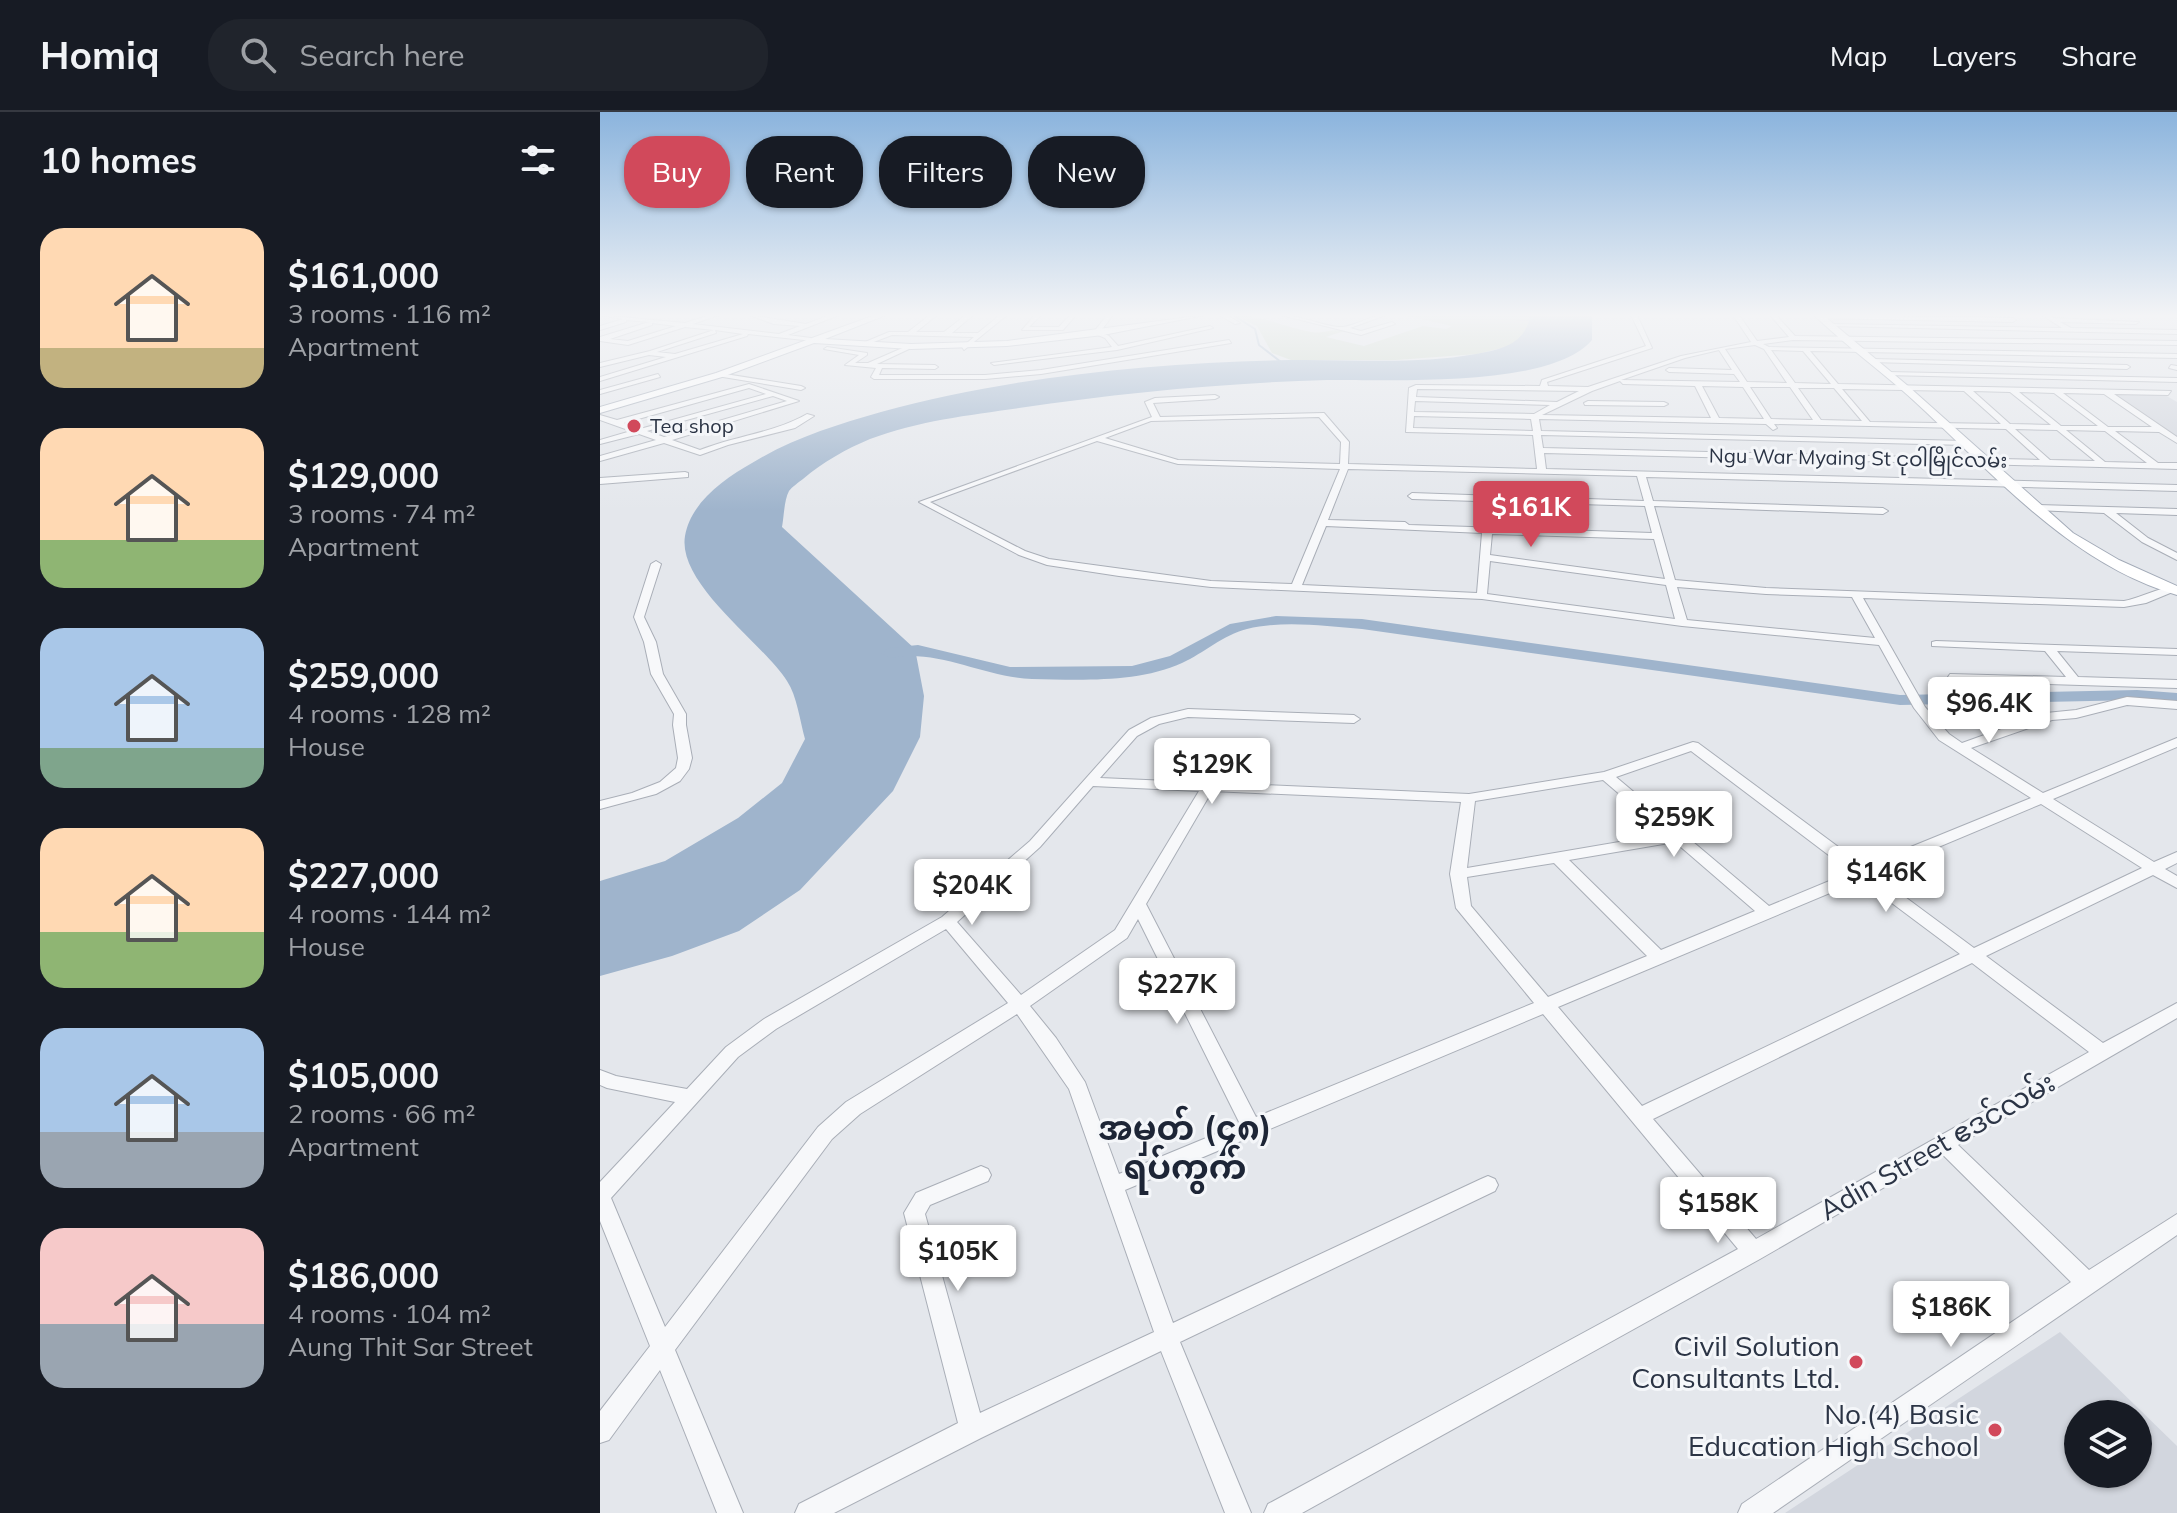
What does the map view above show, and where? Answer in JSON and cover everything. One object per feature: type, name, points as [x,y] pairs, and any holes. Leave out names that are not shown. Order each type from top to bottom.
[{"type":"main road","points":[[600,409],[693,380]]},
{"type":"main road","points":[[600,409],[700,380]]},
{"type":"main road","points":[[1896,380],[2069,536],[2114,563],[2174,590]]},
{"type":"street","points":[[600,392],[642,380]]},
{"type":"street","points":[[753,380],[801,388]]},
{"type":"street","points":[[1544,388],[1546,380]]},
{"type":"street","points":[[1743,380],[1806,479]]},
{"type":"street","points":[[1790,380],[1819,423]]},
{"type":"street","points":[[1831,380],[1868,424]]},
{"type":"street","points":[[2001,380],[2103,464]]},
{"type":"street","points":[[2148,380],[2177,399]]},
{"type":"street","points":[[1535,417],[1556,403],[1615,381],[2168,393]]},
{"type":"street","points":[[1655,383],[1670,419]]},
{"type":"street","points":[[1698,384],[1716,420]]},
{"type":"street","points":[[600,427],[746,386],[795,401],[600,459]]},
{"type":"street","points":[[1587,390],[1413,388],[1409,430],[1966,443]]},
{"type":"street","points":[[1966,389],[2047,462]]},
{"type":"street","points":[[1587,390],[1592,418]]},
{"type":"street","points":[[2056,391],[2155,465]]},
{"type":"street","points":[[2106,392],[2177,441]]},
{"type":"street","points":[[600,442],[773,393]]},
{"type":"street","points":[[1156,417],[1149,402],[1215,397]]},
{"type":"street","points":[[1411,399],[1556,403]]},
{"type":"street","points":[[1588,403],[1664,404]]},
{"type":"street","points":[[1410,414],[2161,430]]},
{"type":"street","points":[[1296,588],[1344,468],[1345,442],[1321,415],[1156,417],[923,502],[1022,553],[1047,562],[1211,584],[1296,588],[1482,596],[1682,623],[1884,642]]},
{"type":"street","points":[[600,417],[700,453],[725,443],[792,426],[810,416]]},
{"type":"street","points":[[1535,417],[1542,473]]},
{"type":"street","points":[[1096,438],[1178,462],[2177,488]]},
{"type":"street","name":"Ngu War Myaing St ငုဝါမြိုင်လမ်း","points":[[1539,450],[2177,466]]},
{"type":"street","points":[[600,481],[685,475]]},
{"type":"street","points":[[1641,475],[1682,623]]},
{"type":"street","points":[[1412,496],[1883,511]]},
{"type":"street","points":[[2038,508],[2172,512],[2177,518]]},
{"type":"street","points":[[2106,510],[2145,540],[2177,557]]},
{"type":"street","points":[[1323,523],[1658,536]]},
{"type":"street","points":[[1482,596],[1487,531]]},
{"type":"street","points":[[1485,557],[1671,583],[1856,595],[2124,604],[2174,590]]},
{"type":"street","points":[[600,805],[667,784],[680,774],[685,760],[678,723],[680,714],[657,674],[650,642],[639,617],[656,564]]},
{"type":"street","points":[[1856,595],[1920,708],[1944,737],[2177,883]]},
{"type":"street","points":[[1936,644],[2177,652]]},
{"type":"street","points":[[2048,647],[2075,681]]},
{"type":"street","points":[[1954,677],[2177,684]]},
{"type":"street","points":[[1960,748],[2050,716],[2076,714],[2127,701],[2177,705]]},
{"type":"street","points":[[730,1513],[600,1196],[732,1052],[754,1034],[948,921],[1035,844],[1133,733],[1169,716],[1213,713],[1354,719]]},
{"type":"street","points":[[1114,1185],[2177,742]]},
{"type":"street","points":[[1088,782],[1469,798],[1606,776],[1693,746],[2102,1052]]},
{"type":"street","points":[[1606,776],[1767,913]]},
{"type":"street","points":[[667,784],[676,792],[681,791]]},
{"type":"street","points":[[600,1431],[825,1133],[853,1108],[1019,1005],[1121,934],[1208,787]]},
{"type":"street","points":[[1469,798],[1458,874],[1458,891],[1464,908],[1753,1252]]},
{"type":"street","points":[[1458,874],[1678,837]]},
{"type":"street","points":[[1640,1116],[2177,857]]},
{"type":"street","points":[[1558,858],[1659,958]]},
{"type":"street","points":[[1139,905],[1252,1129]]},
{"type":"street","points":[[948,921],[1019,1005],[1066,1066],[1078,1087],[1167,1338],[1238,1513]]},
{"type":"street","name":"Adin Street ဧဒင်လမ်း","points":[[1277,1513],[1753,1252],[2177,1010]]},
{"type":"street","points":[[600,1077],[614,1083],[691,1097]]},
{"type":"street","points":[[1943,1143],[2088,1284]]},
{"type":"street","points":[[972,1429],[914,1213],[923,1199],[981,1175]]},
{"type":"street","points":[[808,1513],[972,1429],[1488,1185]]},
{"type":"street","points":[[1751,1513],[2177,1223]]},
{"type":"shaded area","points":[[2112,393],[2165,395],[2177,402],[2177,438]]},
{"type":"shaded area","name":"No.(4) Basic Education High School","points":[[2060,1332],[2130,1400],[2064,1400],[2064,1488],[2152,1488],[2152,1422],[2177,1446],[2177,1513],[1785,1513]]},
{"type":"water","points":[[1312,380],[1211,386],[1096,398],[925,423],[870,439],[819,467],[796,485],[789,491],[782,527],[915,649],[924,696],[920,737],[893,791],[800,890],[739,931],[672,956],[600,976],[600,881],[665,861],[738,818],[782,783],[805,739],[796,701],[787,681],[707,593],[694,574],[686,554],[685,536],[701,502],[731,476],[752,463],[783,446],[831,427],[931,400],[1032,381]]},
{"type":"waterway","points":[[889,653],[903,650],[932,652],[987,668],[1019,673],[1120,672],[1176,660],[1236,627],[1304,620],[1362,624],[1900,700],[2137,695],[2177,698]]},
{"type":"place","name":"Tea shop","points":[[634,426]]},
{"type":"place","name":"Civil Solution Consultants Ltd.","points":[[1856,1362]]},
{"type":"place","name":"No.(4) Basic Education High School","points":[[1995,1430]]},
{"type":"district","name":"အမှတ် (၄၈) ရပ်ကွက်","points":[[1185,1148]]}]
